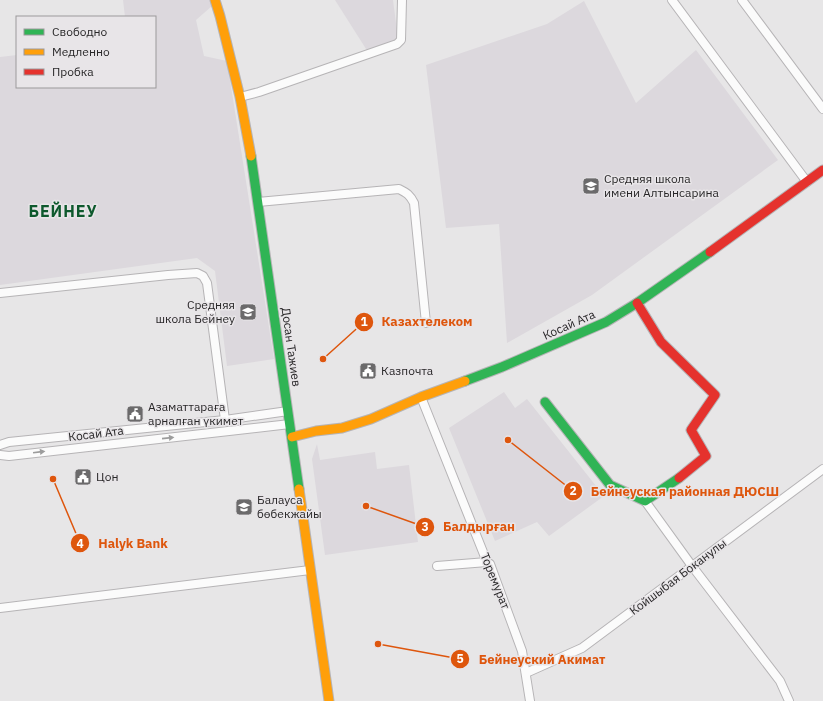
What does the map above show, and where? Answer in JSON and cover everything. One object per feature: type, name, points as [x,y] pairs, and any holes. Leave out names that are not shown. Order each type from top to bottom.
[{"type":"street","name":"Досан Тажиев","points":[[215,0],[240,97],[250,147],[329,701]]},
{"type":"street","points":[[240,97],[259,92],[397,44],[401,40],[402,0]]},
{"type":"street","points":[[672,0],[807,182]]},
{"type":"street","points":[[742,0],[823,109]]},
{"type":"street","name":"Косай Ата","points":[[292,437],[316,431],[342,428],[371,419],[421,397],[502,367],[573,338],[606,322],[638,303],[823,170]]},
{"type":"street","points":[[258,202],[399,189],[406,192],[411,196],[414,203],[426,323]]},
{"type":"street","points":[[0,293],[168,275],[197,273],[203,276],[207,283],[225,420]]},
{"type":"street","points":[[638,303],[661,342],[715,395],[691,430],[706,456],[682,476],[645,501]]},
{"type":"street","name":"Торемурат","points":[[421,397],[487,562],[490,564],[522,651],[530,701]]},
{"type":"street","points":[[545,402],[610,485],[645,501],[692,566],[780,681],[789,701]]},
{"type":"street","name":"Косай Ата","points":[[0,444],[225,420],[288,411]]},
{"type":"street","name":"Косай Ата","points":[[0,455],[10,456],[290,424]]},
{"type":"street","points":[[106,432],[107,444]]},
{"type":"street","name":"Койшыбая Боканулы","points":[[526,673],[582,648],[823,469]]},
{"type":"street","points":[[437,566],[487,562]]},
{"type":"street","points":[[0,608],[310,570]]},
{"type":"shaded area","points":[[123,0],[211,0],[212,6],[196,20],[204,56],[227,61],[274,359],[227,366],[215,271],[197,258],[0,285],[0,57],[16,55],[16,88],[156,88],[156,16],[125,16]]},
{"type":"shaded area","points":[[335,0],[393,0],[398,39],[368,52]]},
{"type":"shaded area","name":"Средняя школа имени Алтынсарина","points":[[584,1],[636,103],[696,50],[778,160],[592,295],[507,343],[499,224],[446,228],[426,65],[547,24]]},
{"type":"shaded area","points":[[504,392],[515,408],[527,399],[604,496],[549,536],[537,522],[495,541],[449,428]]},
{"type":"shaded area","points":[[317,444],[320,460],[375,452],[377,469],[409,465],[418,542],[325,555],[312,459]]},
{"type":"traffic: fast","points":[[251,156],[299,489]]},
{"type":"traffic: fast","points":[[465,381],[502,367],[606,322],[637,303],[710,252]]},
{"type":"traffic: fast","points":[[545,402],[610,485],[645,501],[679,478]]},
{"type":"traffic: slow","points":[[215,0],[240,97],[251,156]]},
{"type":"traffic: slow","points":[[292,437],[316,431],[342,428],[371,419],[421,397],[465,381]]},
{"type":"traffic: slow","points":[[299,489],[329,701]]},
{"type":"traffic: jam","points":[[710,252],[823,170]]},
{"type":"traffic: jam","points":[[637,303],[661,342],[715,395],[691,430],[706,456],[679,478]]},
{"type":"place","name":"Средняя школа имени Алтынсарина","points":[[591,186]]},
{"type":"place","name":"Средняя школа Бейнеу","points":[[248,312]]},
{"type":"place","name":"Казахтелеком","points":[[323,359]]},
{"type":"place","name":"Казпочта","points":[[368,371]]},
{"type":"place","name":"Азаматтараға арналған үкимет","points":[[135,414]]},
{"type":"place","name":"Бейнеуская районная ДЮСШ","points":[[508,440]]},
{"type":"place","name":"Цон","points":[[83,477]]},
{"type":"place","name":"Halyk Bank","points":[[53,479]]},
{"type":"place","name":"Балдырған","points":[[366,506]]},
{"type":"place","name":"Балауса бөбекжайы","points":[[244,507]]},
{"type":"place","name":"Бейнеуский Акимат","points":[[378,644]]},
{"type":"district","name":"БЕЙНЕУ","points":[[63,211]]}]
